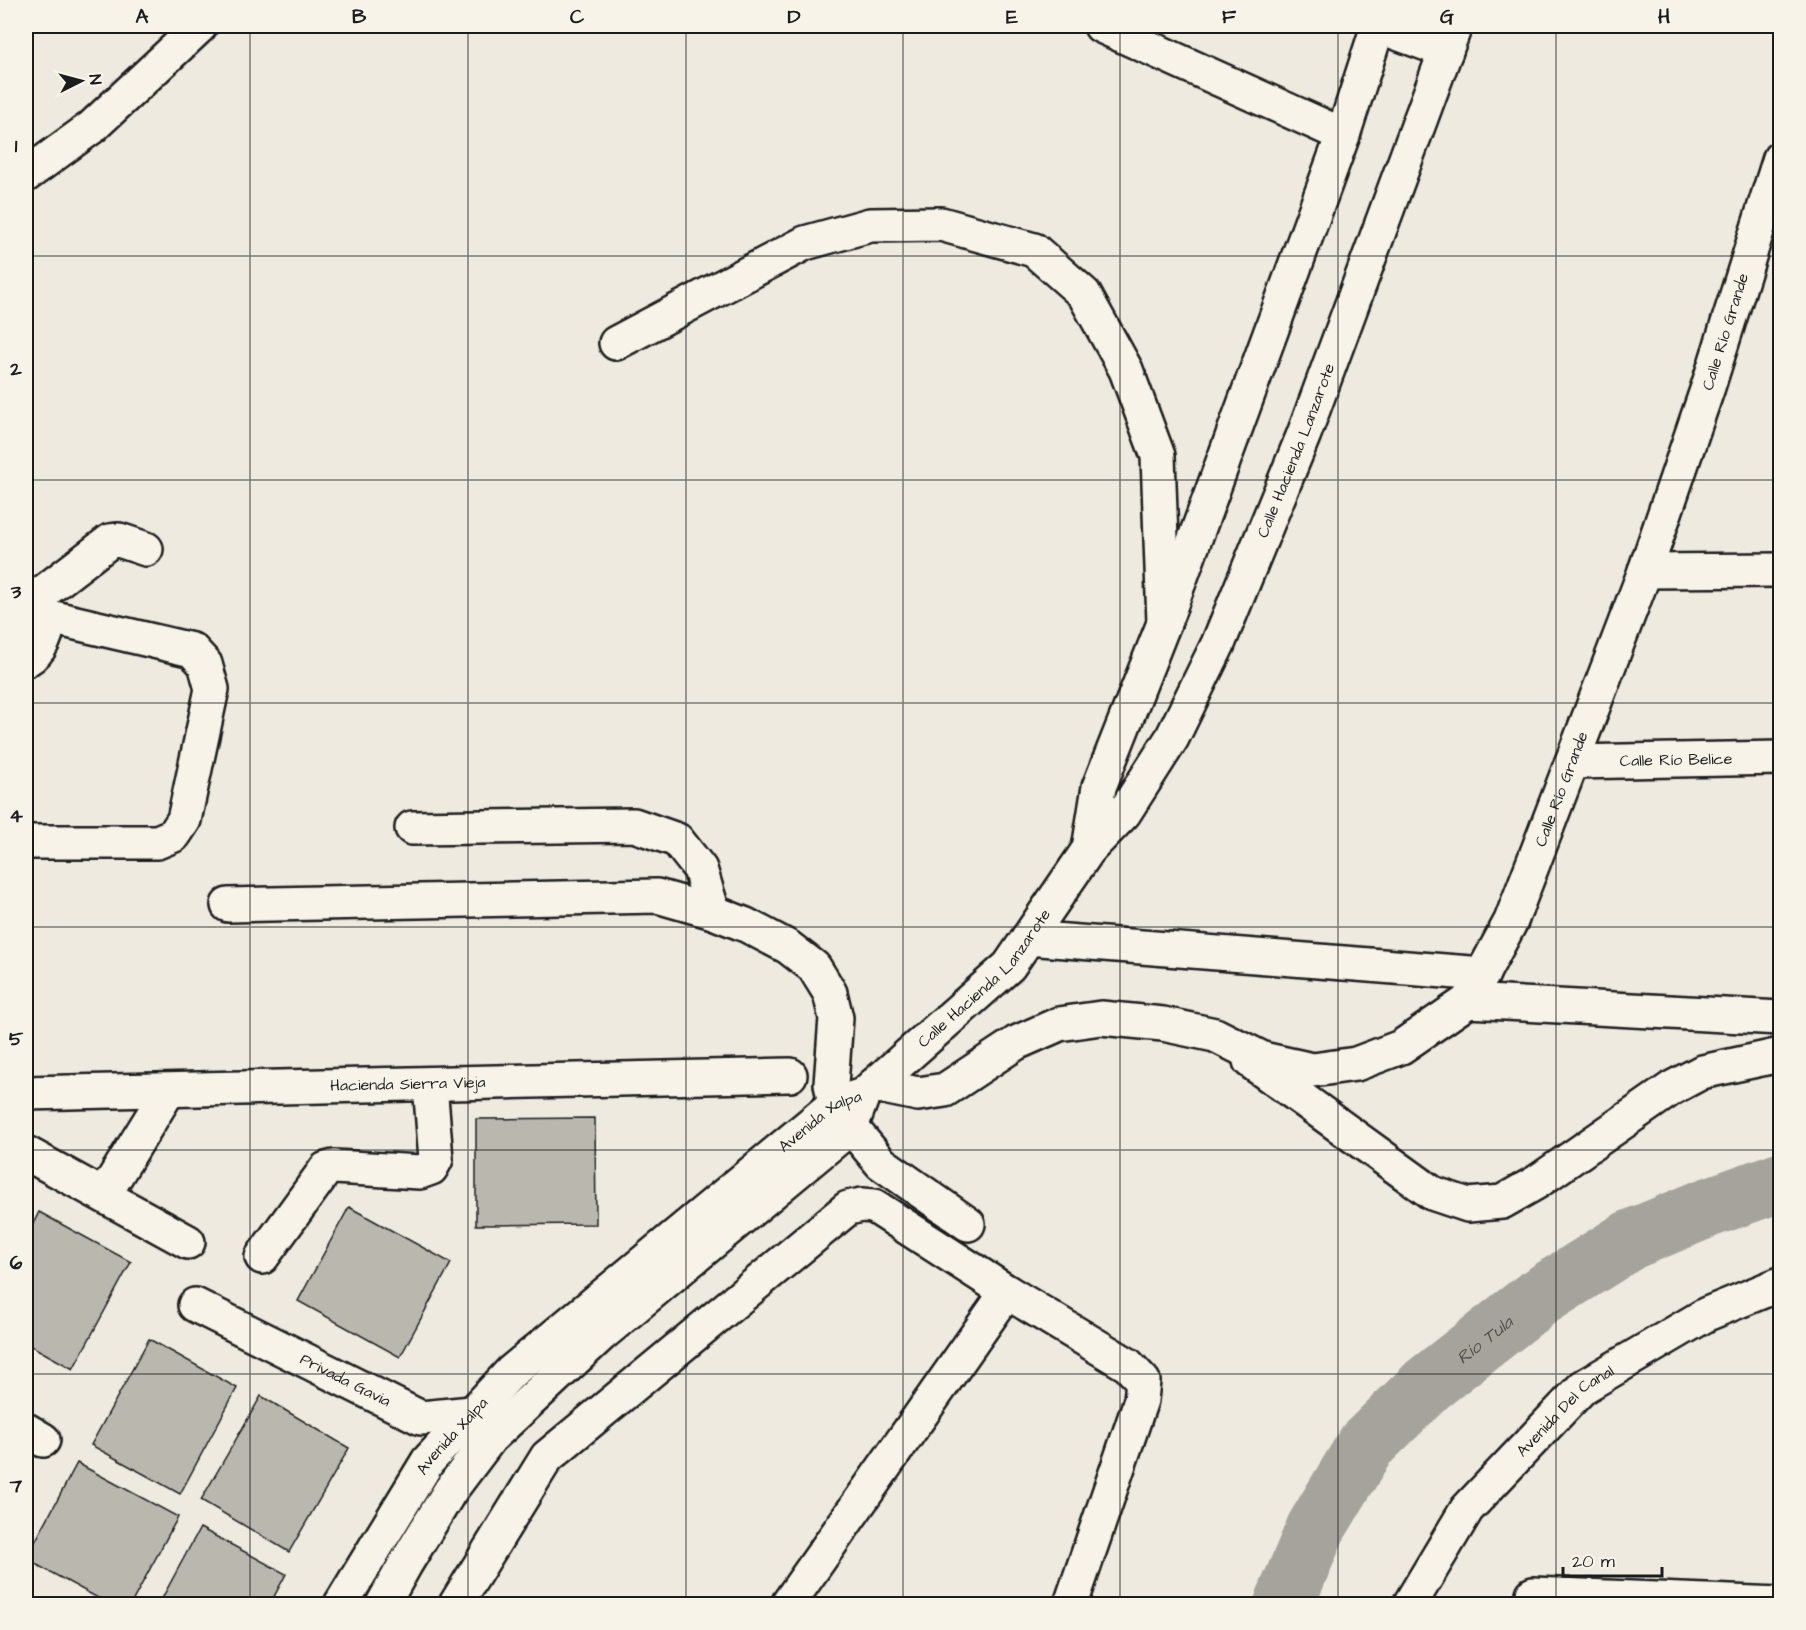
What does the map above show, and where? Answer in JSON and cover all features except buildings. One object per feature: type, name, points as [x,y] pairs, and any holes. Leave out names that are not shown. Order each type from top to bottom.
[{"type":"street","points":[[26,175],[92,127],[200,26]]},
{"type":"street","points":[[1101,26],[1343,135]]},
{"type":"street","points":[[1378,26],[1450,38]]},
{"type":"street","name":"Calle Hacienda Lanzarote","points":[[1089,849],[1099,788],[1164,623],[1343,135],[1378,26]]},
{"type":"street","name":"Calle Hacienda Lanzarote","points":[[856,1103],[1009,966],[1089,849],[1124,813],[1172,738],[1218,645],[1304,434],[1450,38]]},
{"type":"street","name":"Calle Río Grande","points":[[1476,987],[1511,921],[1645,571],[1775,198],[1780,158]]},
{"type":"street","points":[[616,343],[805,243],[870,225],[941,224],[1034,250],[1084,294],[1126,370],[1158,456],[1164,623]]},
{"type":"street","points":[[36,601],[110,540],[119,540],[146,549]]},
{"type":"street","points":[[1645,571],[1780,570]]},
{"type":"street","points":[[26,660],[34,656],[45,638],[36,601]]},
{"type":"street","points":[[26,842],[157,842],[174,835],[184,820],[212,689],[205,664],[192,650],[36,601]]},
{"type":"street","name":"Calle Río Belice","points":[[1572,762],[1780,758]]},
{"type":"street","points":[[412,828],[634,825],[677,840],[700,869],[713,912]]},
{"type":"street","points":[[228,905],[657,896],[713,912],[746,925],[788,947],[814,967],[830,993],[836,1018],[831,1084],[856,1103],[882,1163],[968,1224]]},
{"type":"street","points":[[1028,938],[1780,1018]]},
{"type":"street","points":[[856,1103],[945,1090],[1016,1043],[1059,1024],[1101,1018],[1163,1024],[1215,1035],[1263,1059],[1313,1070],[1356,1064],[1401,1047],[1476,987]]},
{"type":"street","points":[[1215,1035],[1432,1193],[1468,1205],[1502,1202],[1537,1182],[1672,1088],[1702,1072],[1780,1055]]},
{"type":"street","name":"Hacienda Sierra Vieja","points":[[26,1094],[790,1076]]},
{"type":"street","points":[[262,1257],[326,1169],[334,1167],[420,1172],[431,1168],[436,1159],[430,1084]]},
{"type":"street","points":[[104,1195],[168,1090]]},
{"type":"street","name":"Avenida Xalpa","points":[[383,1605],[450,1491],[481,1425],[511,1372],[856,1103]]},
{"type":"street","points":[[26,1153],[188,1242]]},
{"type":"street","points":[[456,1605],[547,1457],[848,1208],[862,1205],[874,1206],[1007,1292],[1128,1365],[1143,1381],[1141,1400],[1071,1605]]},
{"type":"street","name":"Avenida Del Canal","points":[[1410,1605],[1467,1509],[1582,1387],[1707,1314],[1780,1284]]},
{"type":"street","points":[[788,1605],[1007,1292]]},
{"type":"street","name":"Privada Gavia","points":[[195,1305],[422,1419],[481,1425]]},
{"type":"street","name":"Avenida Xalpa","points":[[341,1605],[428,1461],[481,1425]]},
{"type":"street","points":[[1533,1594],[1780,1604]]},
{"type":"waterway","name":"Río Tula","points":[[1284,1604],[1316,1528],[1366,1445],[1428,1384],[1538,1298],[1630,1240],[1707,1208],[1780,1182]]}]
